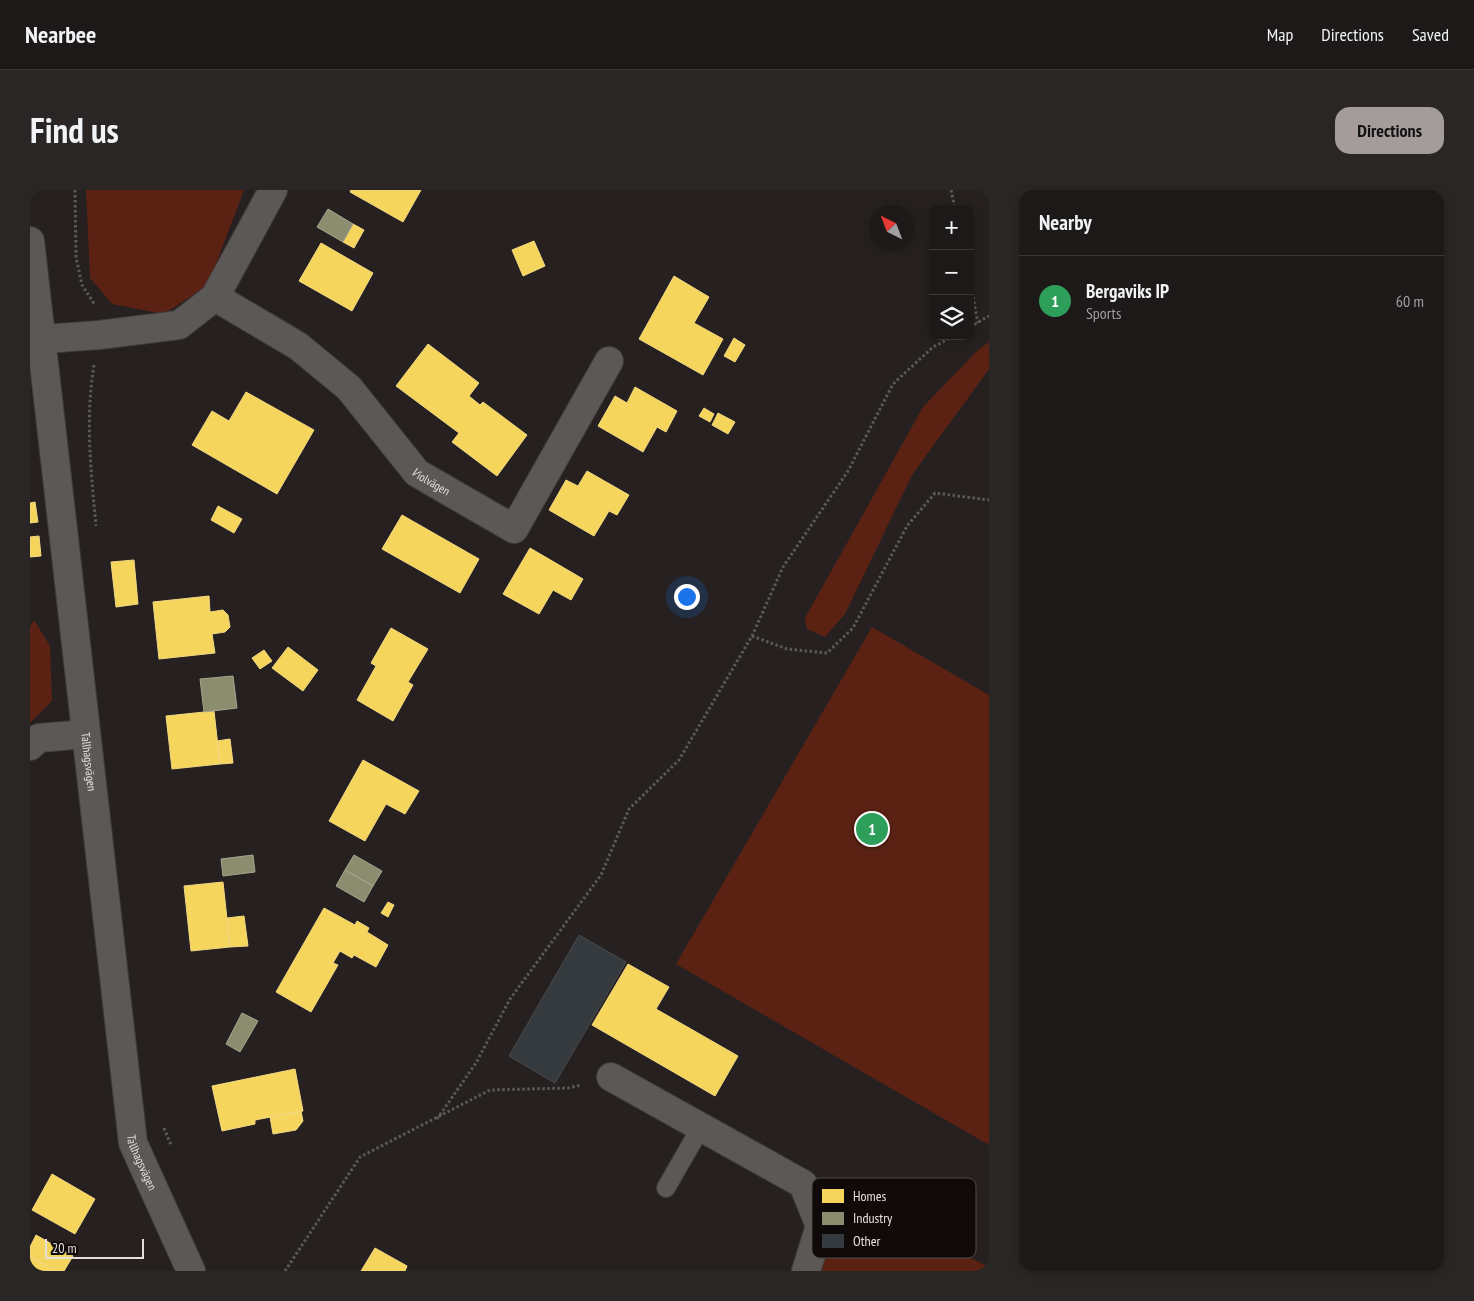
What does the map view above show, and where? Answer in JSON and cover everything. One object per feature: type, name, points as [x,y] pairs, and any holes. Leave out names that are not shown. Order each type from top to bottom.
[{"type":"street","points":[[36,339],[99,335],[179,325],[215,296],[273,190]]},
{"type":"street","name":"Tallhagsvägen","points":[[30,241],[36,339],[86,734],[133,1143],[191,1271]]},
{"type":"street","name":"Violvägen","points":[[215,296],[298,346],[349,388],[417,473],[514,529],[609,360]]},
{"type":"street","points":[[30,746],[39,738],[86,734]]},
{"type":"street","points":[[611,1077],[803,1184],[812,1206]]},
{"type":"street","points":[[806,1271],[812,1252]]},
{"type":"lane","points":[[666,1188],[701,1127]]},
{"type":"path","points":[[76,190],[76,257],[82,285],[96,306],[99,335],[89,406],[89,451],[96,530]]},
{"type":"path","points":[[951,190],[954,205]]},
{"type":"path","points":[[973,295],[978,323]]},
{"type":"path","points":[[974,326],[989,316]]},
{"type":"path","points":[[437,1120],[476,1063],[510,999],[601,875],[629,809],[679,760],[752,636],[783,567],[848,471],[893,384],[933,348],[947,340]]},
{"type":"path","points":[[752,636],[787,649],[827,653],[853,628],[907,526],[935,493],[989,500]]},
{"type":"path","points":[[285,1271],[360,1157],[437,1120],[490,1090],[568,1088],[611,1077]]},
{"type":"path","points":[[162,1122],[172,1150]]},
{"type":"shaded area","points":[[86,190],[244,190],[208,285],[164,314],[112,304],[90,278]]},
{"type":"shaded area","points":[[989,342],[989,369],[912,475],[845,614],[825,637],[807,629],[805,618],[923,407],[978,350]]},
{"type":"shaded area","points":[[34,620],[50,646],[52,701],[30,723],[30,627]]},
{"type":"shaded area","points":[[872,627],[989,695],[989,1145],[676,964]]},
{"type":"shaded area","points":[[825,1258],[971,1258],[989,1267],[989,1271],[821,1271]]},
{"type":"building: Homes","points":[[351,190],[421,190],[403,222],[350,192]]},
{"type":"building: Homes","points":[[353,224],[364,230],[354,248],[343,242]]},
{"type":"building: Homes","points":[[534,241],[545,266],[523,276],[512,250]]},
{"type":"building: Homes","points":[[321,243],[373,273],[352,311],[299,281]]},
{"type":"building: Homes","points":[[674,276],[709,297],[694,323],[723,339],[703,375],[639,339]]},
{"type":"building: Homes","points":[[734,338],[745,345],[735,362],[724,356]]},
{"type":"building: Homes","points":[[428,344],[479,383],[469,396],[480,405],[483,402],[527,435],[497,476],[452,442],[459,433],[396,386]]},
{"type":"building: Homes","points":[[635,387],[677,411],[666,432],[657,427],[643,452],[598,426],[615,396],[627,403]]},
{"type":"building: Homes","points":[[246,392],[314,430],[277,494],[192,445],[212,411],[229,421]]},
{"type":"building: Homes","points":[[704,408],[714,414],[710,422],[699,416]]},
{"type":"building: Homes","points":[[718,413],[735,422],[728,434],[712,425]]},
{"type":"building: Homes","points":[[587,471],[629,495],[617,515],[609,511],[594,536],[549,510],[566,480],[578,486]]},
{"type":"building: Homes","points":[[35,502],[38,522],[30,523],[30,503]]},
{"type":"building: Homes","points":[[218,506],[242,519],[234,533],[211,520]]},
{"type":"building: Homes","points":[[402,515],[479,559],[460,593],[382,549]]},
{"type":"building: Homes","points":[[39,536],[41,556],[30,557],[30,537]]},
{"type":"building: Homes","points":[[530,548],[583,579],[571,600],[553,590],[539,614],[503,594]]},
{"type":"building: Homes","points":[[134,560],[138,604],[116,607],[111,562]]},
{"type":"building: Homes","points":[[209,596],[210,612],[223,610],[228,615],[230,627],[225,632],[212,634],[215,653],[159,659],[153,602]]},
{"type":"building: Homes","points":[[391,628],[428,649],[408,682],[413,685],[393,721],[357,700],[376,666],[371,663]]},
{"type":"building: Homes","points":[[288,647],[318,670],[303,691],[272,668]]},
{"type":"building: Homes","points":[[264,650],[272,661],[260,669],[252,658]]},
{"type":"building: Homes","points":[[214,711],[220,764],[172,769],[166,716]]},
{"type":"building: Homes","points":[[230,739],[233,763],[220,764],[217,741]]},
{"type":"building: Homes","points":[[363,760],[419,791],[405,814],[386,804],[365,841],[329,821]]},
{"type":"building: Homes","points":[[223,882],[230,947],[191,951],[184,886]]},
{"type":"building: Homes","points":[[388,902],[394,905],[388,917],[381,913]]},
{"type":"building: Homes","points":[[324,908],[355,925],[357,921],[369,928],[367,932],[388,945],[376,967],[354,955],[352,958],[340,951],[333,963],[338,965],[311,1012],[276,992]]},
{"type":"building: Homes","points":[[244,916],[248,946],[230,947],[227,918]]},
{"type":"building: Homes","points":[[628,964],[669,987],[656,1009],[738,1056],[715,1096],[592,1025]]},
{"type":"building: Homes","points":[[295,1069],[303,1111],[255,1120],[255,1124],[222,1131],[212,1086]]},
{"type":"building: Homes","points":[[301,1111],[303,1121],[296,1130],[273,1134],[270,1117]]},
{"type":"building: Homes","points":[[52,1174],[95,1199],[75,1234],[32,1210]]},
{"type":"building: Homes","points":[[36,1235],[73,1256],[64,1271],[56,1271],[30,1257],[30,1247]]},
{"type":"building: Homes","points":[[375,1248],[407,1266],[405,1271],[361,1271]]},
{"type":"building: Homes","points":[[30,1257],[56,1271],[30,1271]]},
{"type":"building: Industry","points":[[328,209],[353,224],[343,242],[317,227]]},
{"type":"building: Industry","points":[[233,676],[237,708],[204,712],[200,679]]},
{"type":"building: Industry","points":[[253,855],[255,872],[223,876],[221,859]]},
{"type":"building: Industry","points":[[354,855],[382,871],[373,886],[345,870]]},
{"type":"building: Industry","points":[[345,870],[373,886],[364,902],[336,886]]},
{"type":"building: Industry","points":[[242,1013],[258,1021],[240,1052],[226,1044]]},
{"type":"building: Other","points":[[579,935],[626,962],[555,1083],[509,1056]]},
{"type":"place","name":"Bergaviks IP","points":[[872,829]]}]
